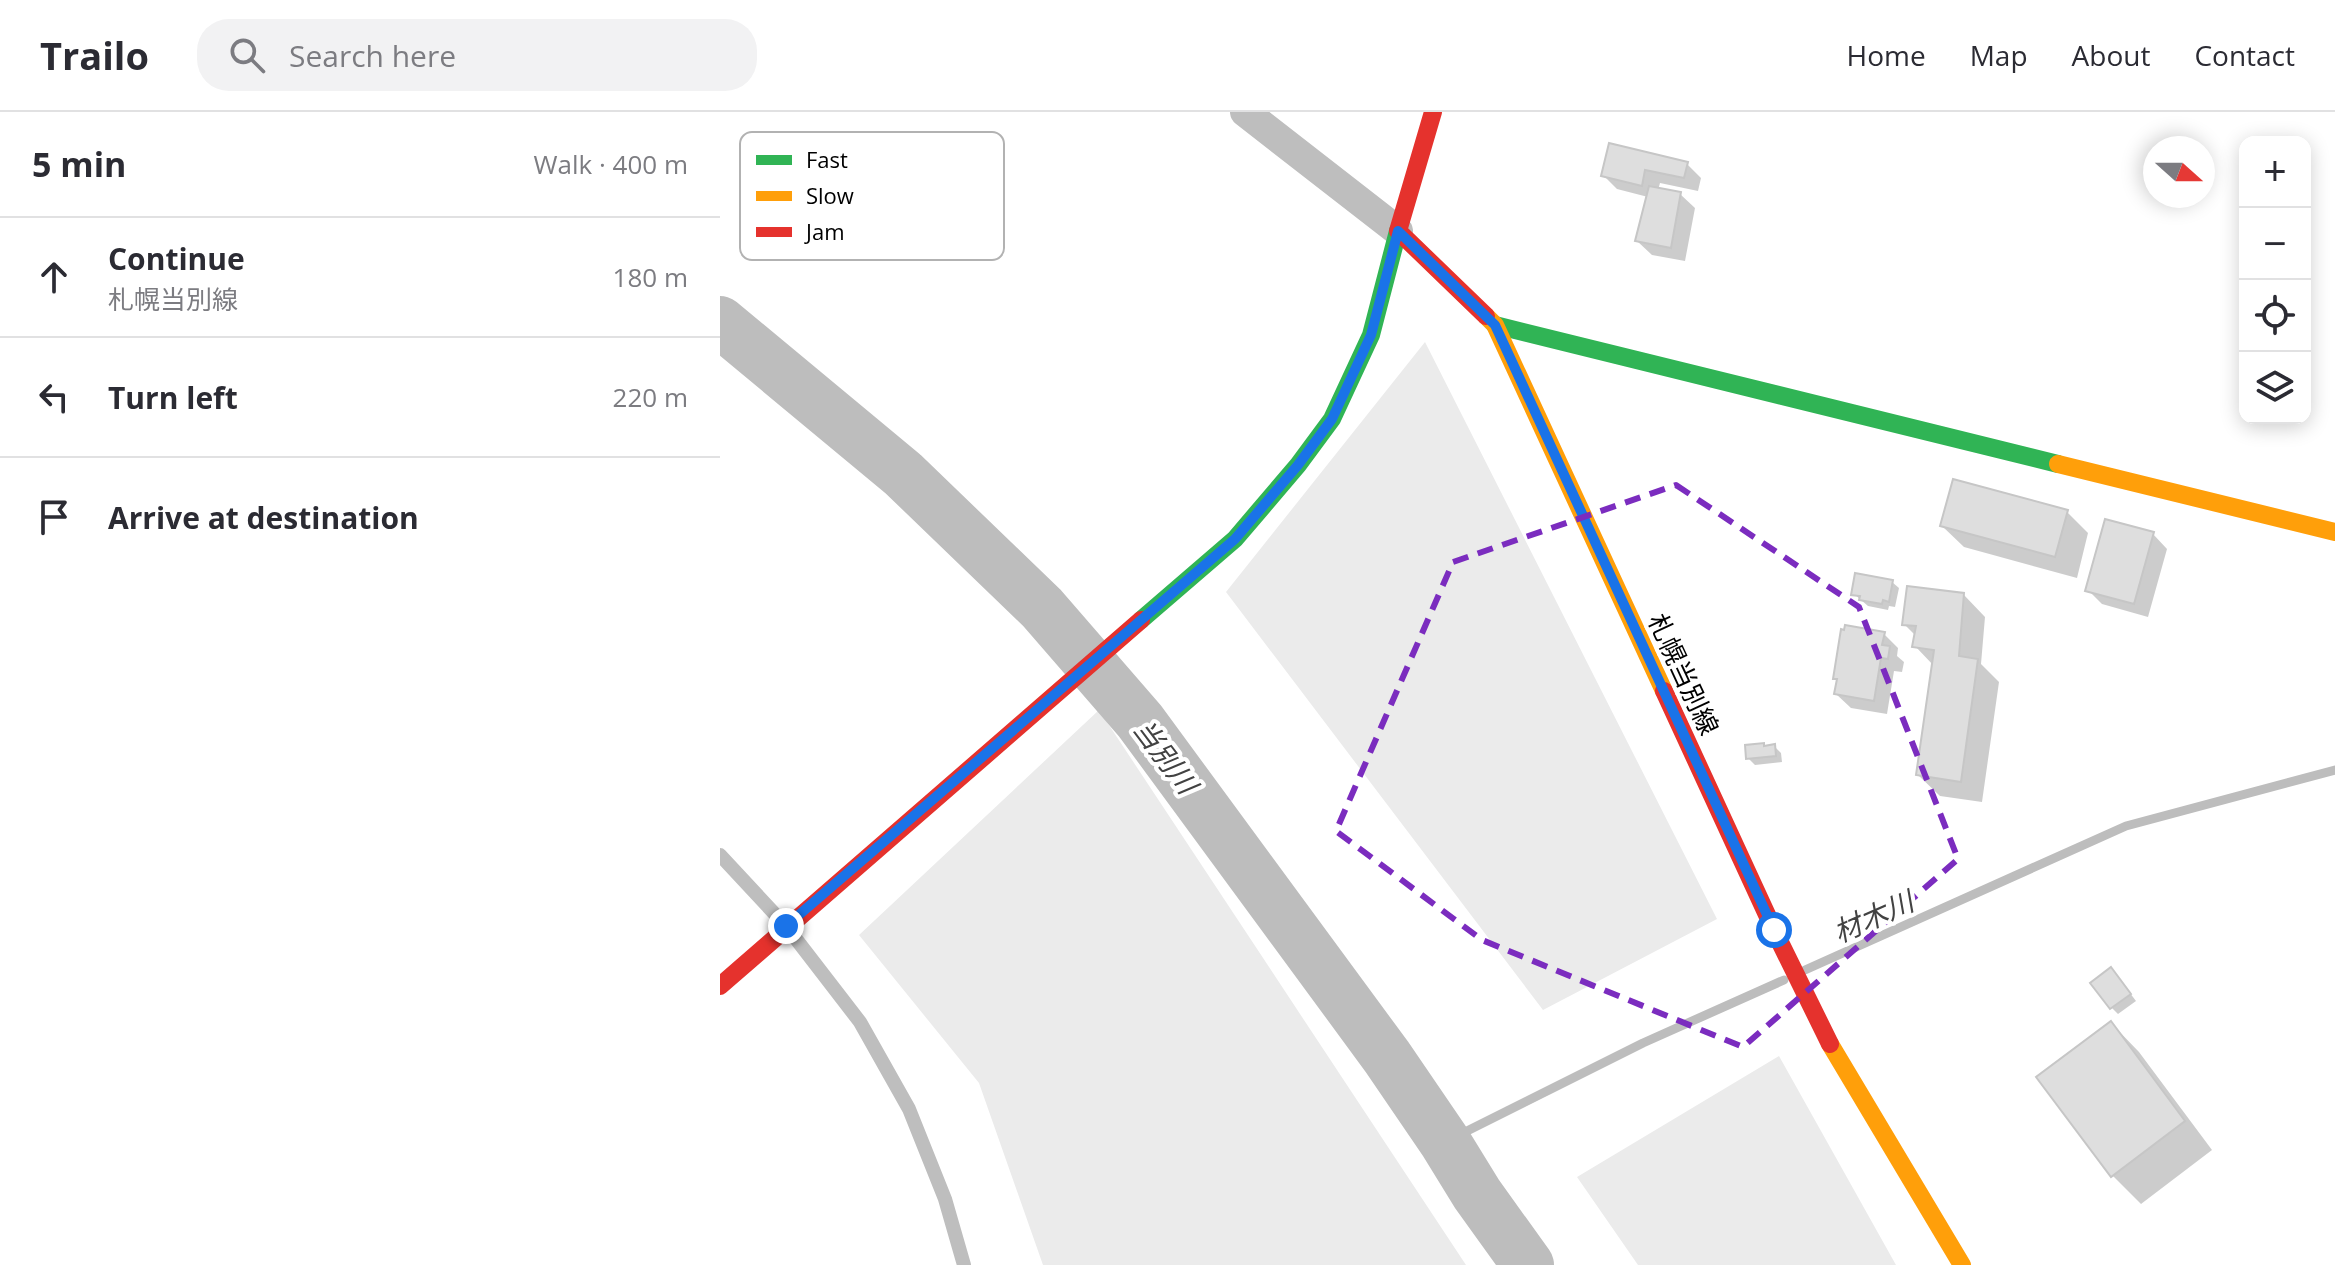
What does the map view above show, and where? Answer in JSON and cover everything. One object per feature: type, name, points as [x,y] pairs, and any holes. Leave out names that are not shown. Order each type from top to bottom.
[{"type":"street","points":[[1245,112],[1398,231]]},
{"type":"street","points":[[720,986],[1235,539],[1298,465],[1332,419],[1371,335],[1433,112]]},
{"type":"street","name":"札幌当別線","points":[[1398,231],[1495,325],[1774,930],[1827,1038],[1962,1265]]},
{"type":"street","points":[[1495,325],[2335,532]]},
{"type":"lane","points":[[720,855],[786,926],[860,1022],[909,1109],[945,1199],[964,1265]]},
{"type":"highlighted area","points":[[1676,485],[1859,607],[1958,859],[1743,1047],[1482,940],[1336,831],[1453,562]]},
{"type":"shaded area","points":[[1425,342],[1717,919],[1543,1010],[1226,592]]},
{"type":"shaded area","points":[[1099,710],[1466,1265],[1043,1265],[979,1083],[859,935]]},
{"type":"shaded area","points":[[1779,1056],[1896,1265],[1638,1265],[1577,1177]]},
{"type":"building","points":[[1609,143],[1688,162],[1684,178],[1645,170],[1642,186],[1601,176]]},
{"type":"building","points":[[1649,186],[1681,192],[1671,248],[1635,241]]},
{"type":"building","points":[[1953,479],[2068,510],[2055,557],[1940,526]]},
{"type":"building","points":[[2105,519],[2154,532],[2134,604],[2085,591]]},
{"type":"building","points":[[1855,573],[1893,580],[1889,602],[1883,600],[1882,604],[1859,600],[1860,596],[1851,595]]},
{"type":"building","points":[[1907,586],[1964,593],[1959,656],[1978,659],[1961,782],[1916,775],[1934,650],[1912,647],[1916,626],[1902,625]]},
{"type":"building","points":[[1845,625],[1885,632],[1882,645],[1890,646],[1888,659],[1881,658],[1874,701],[1834,694],[1837,679],[1833,679],[1841,629],[1844,630]]},
{"type":"building","points":[[1764,743],[1764,746],[1775,744],[1776,756],[1746,759],[1745,745]]},
{"type":"building","points":[[2111,967],[2131,994],[2110,1009],[2090,983]]},
{"type":"building","points":[[2111,1021],[2185,1121],[2111,1177],[2036,1077]]},
{"type":"waterway","name":"当別川","points":[[720,322],[903,474],[1042,608],[1140,721],[1387,1057],[1528,1265]]},
{"type":"waterway","name":"材木川","points":[[1805,970],[2126,826],[2335,770]]},
{"type":"waterway","name":"材木川","points":[[1445,1142],[1643,1043],[1784,980]]},
{"type":"traffic: fast","points":[[1141,620],[1235,539],[1298,465],[1332,419],[1371,335],[1398,231]]},
{"type":"traffic: fast","points":[[1495,325],[2058,464]]},
{"type":"traffic: slow","points":[[1486,316],[1495,325],[1664,691]]},
{"type":"traffic: slow","points":[[2058,464],[2335,532]]},
{"type":"traffic: slow","points":[[1830,1044],[1962,1265]]},
{"type":"traffic: jam","points":[[1433,112],[1398,231],[1486,316]]},
{"type":"traffic: jam","points":[[720,986],[1141,620]]},
{"type":"traffic: jam","points":[[1664,691],[1830,1044]]},
{"type":"route","points":[[786,926],[1235,539],[1298,465],[1332,419],[1371,335],[1398,231],[1495,325],[1774,930]]}]
